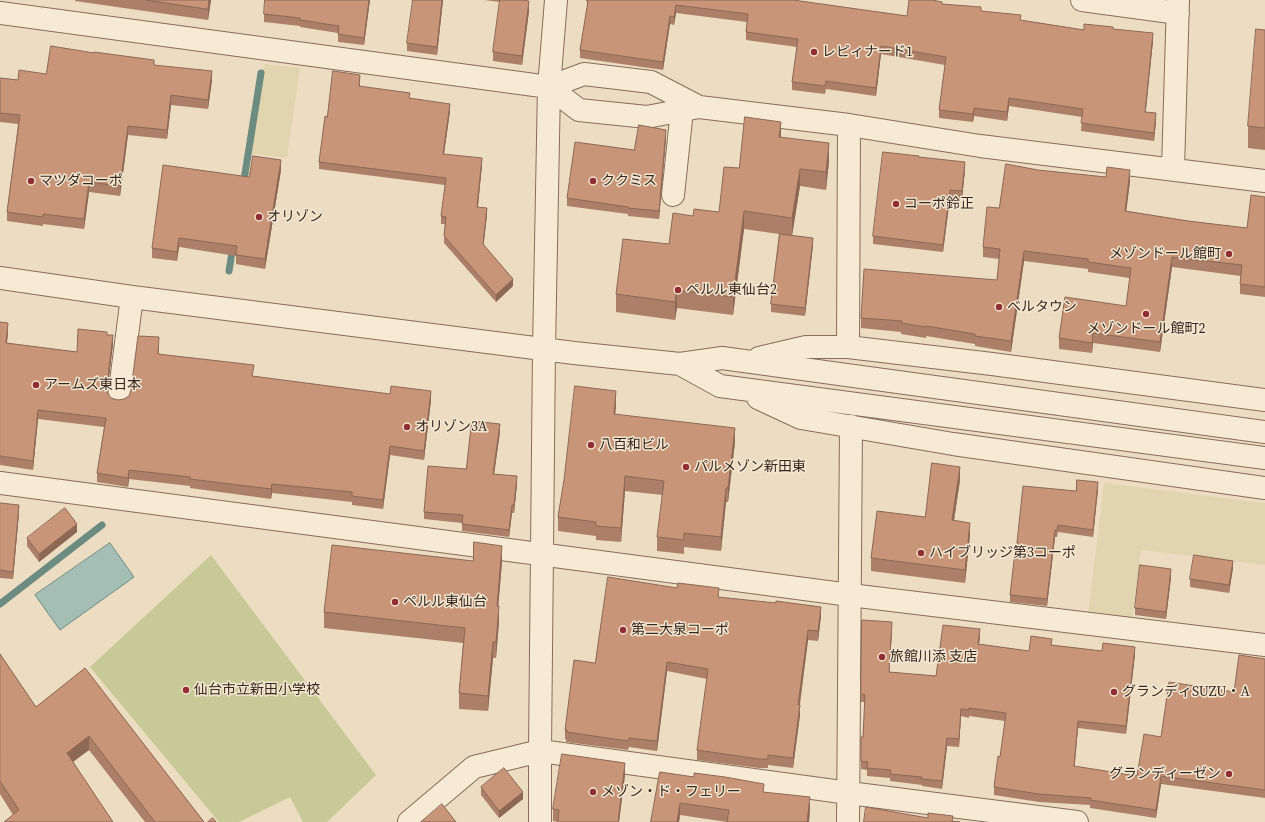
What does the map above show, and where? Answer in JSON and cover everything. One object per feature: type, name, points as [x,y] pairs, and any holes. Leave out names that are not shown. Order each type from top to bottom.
[{"type":"street","points":[[540,822],[544,349],[549,87],[556,0]]},
{"type":"street","points":[[1082,0],[1178,6],[1173,169]]},
{"type":"street","points":[[0,13],[549,87],[584,74],[651,82],[690,108]]},
{"type":"street","points":[[549,87],[579,110],[647,117],[690,108],[849,124],[980,146],[1265,181]]},
{"type":"street","points":[[673,196],[690,108]]},
{"type":"street","points":[[848,347],[849,124]]},
{"type":"street","points":[[0,278],[132,297],[544,349],[680,364],[722,358],[1265,432]]},
{"type":"street","points":[[119,396],[132,297]]},
{"type":"street","points":[[746,361],[806,347],[848,347],[992,364],[1265,400]]},
{"type":"street","points":[[680,364],[720,386],[1265,458]]},
{"type":"street","points":[[741,389],[801,418],[953,444],[1265,488]]},
{"type":"street","points":[[848,822],[851,426]]},
{"type":"street","points":[[0,483],[850,595],[1265,645]]},
{"type":"street","points":[[409,822],[474,767],[540,751],[849,793],[1025,819],[1078,822]]},
{"type":"shaded area","points":[[264,64],[300,68],[287,158],[251,154]]},
{"type":"shaded area","points":[[1104,483],[1265,503],[1265,565],[1141,550],[1132,621],[1088,615]]},
{"type":"green space","points":[[211,555],[376,775],[327,822],[303,822],[290,797],[239,822],[219,822],[90,667]]},
{"type":"water","points":[[110,543],[134,577],[60,630],[35,595]]},
{"type":"building","points":[[146,0],[209,0],[208,9]]},
{"type":"building","points":[[265,0],[369,0],[364,38],[338,34],[339,26],[300,20],[300,18],[264,14]]},
{"type":"building","points":[[413,0],[442,0],[437,47],[407,43]]},
{"type":"building","points":[[500,0],[529,1],[522,56],[493,52]]},
{"type":"building","points":[[587,0],[793,0],[907,16],[909,0],[932,0],[942,2],[942,4],[981,7],[981,11],[1021,15],[1020,20],[1084,30],[1084,24],[1113,27],[1113,29],[1153,33],[1145,112],[1156,113],[1154,133],[1081,123],[1083,109],[1009,98],[1007,112],[974,108],[973,114],[939,110],[946,57],[881,46],[876,88],[826,81],[825,86],[792,82],[798,39],[746,32],[748,14],[676,5],[674,17],[670,16],[663,62],[580,50]]},
{"type":"building","points":[[1256,29],[1265,30],[1265,128],[1248,126]]},
{"type":"building","points":[[51,46],[154,60],[154,65],[212,71],[208,100],[171,95],[167,130],[128,126],[120,186],[89,182],[84,219],[43,214],[43,217],[7,212],[20,115],[0,113],[0,78],[18,80],[19,70],[46,74]]},
{"type":"building","points":[[333,71],[360,75],[359,86],[410,93],[409,98],[450,104],[443,154],[482,158],[477,207],[487,208],[483,244],[513,279],[496,295],[444,236],[446,217],[441,216],[446,178],[319,162]]},
{"type":"building","points":[[745,117],[781,122],[779,137],[829,143],[826,172],[800,169],[792,218],[744,211],[733,297],[677,290],[675,302],[616,294],[623,239],[669,244],[673,213],[693,216],[694,209],[719,212],[724,167],[739,168]]},
{"type":"building","points":[[639,125],[666,130],[659,211],[628,208],[567,198],[575,142],[634,150]]},
{"type":"building","points":[[883,152],[965,162],[962,191],[950,190],[943,245],[873,236]]},
{"type":"building","points":[[253,156],[281,160],[265,259],[236,255],[237,246],[179,238],[177,252],[152,248],[163,165],[249,177]]},
{"type":"building","points":[[1006,164],[1038,170],[1106,177],[1107,167],[1130,170],[1125,211],[1188,221],[1247,228],[1251,195],[1265,197],[1265,287],[1240,284],[1242,265],[1172,257],[1160,342],[1093,333],[1092,343],[1059,338],[1065,297],[1126,306],[1131,268],[1088,262],[1088,259],[1024,251],[1011,341],[901,323],[902,321],[861,318],[864,269],[997,280],[1000,249],[983,247],[987,207],[999,208]]},
{"type":"building","points":[[780,234],[813,238],[805,308],[771,304]]},
{"type":"building","points":[[0,322],[8,323],[6,343],[77,352],[78,329],[107,332],[107,335],[113,335],[107,392],[111,398],[118,400],[129,396],[131,390],[138,336],[159,337],[158,354],[254,365],[252,376],[390,394],[391,386],[431,391],[424,451],[390,446],[383,500],[352,496],[352,492],[272,484],[271,489],[129,470],[128,478],[97,473],[106,418],[38,410],[33,461],[0,456]]},
{"type":"building","points":[[575,386],[616,391],[614,414],[735,428],[728,488],[726,488],[721,537],[684,533],[684,540],[657,537],[664,481],[625,476],[621,528],[596,526],[596,522],[558,517]]},
{"type":"building","points":[[472,421],[500,424],[493,474],[517,476],[514,505],[512,505],[509,530],[462,524],[463,515],[424,512],[428,466],[466,469]]},
{"type":"building","points":[[932,463],[960,467],[952,520],[970,523],[965,570],[871,558],[877,511],[925,517]]},
{"type":"building","points":[[1077,480],[1098,482],[1093,530],[1058,525],[1057,530],[1055,530],[1047,599],[1010,595],[1023,486],[1076,491]]},
{"type":"building","points":[[0,503],[19,505],[13,572],[0,570]]},
{"type":"building","points":[[65,508],[77,524],[39,554],[27,538]]},
{"type":"building","points":[[474,542],[502,546],[497,606],[499,606],[496,642],[493,642],[488,696],[459,693],[465,628],[324,612],[332,545],[473,561]]},
{"type":"building","points":[[1194,555],[1233,561],[1229,585],[1190,579]]},
{"type":"building","points":[[1140,565],[1171,569],[1166,612],[1135,608]]},
{"type":"building","points":[[608,577],[677,588],[678,583],[719,588],[718,597],[776,603],[776,601],[821,607],[818,631],[808,630],[798,705],[800,705],[793,758],[768,755],[768,759],[759,759],[697,750],[708,669],[667,662],[657,741],[629,738],[628,741],[566,732],[567,730],[565,730],[574,660],[595,663]]},
{"type":"building","points":[[862,620],[892,622],[889,672],[936,676],[943,625],[980,629],[978,644],[1029,651],[1031,636],[1052,639],[1051,645],[1102,651],[1103,643],[1135,647],[1126,726],[1078,721],[1074,766],[1137,776],[1144,734],[1161,737],[1169,682],[1234,692],[1239,655],[1265,659],[1265,790],[1161,776],[1156,810],[1090,800],[1091,798],[1039,794],[994,787],[1006,713],[969,708],[969,710],[961,709],[959,739],[947,738],[942,781],[922,779],[922,777],[890,774],[891,770],[867,768],[868,762],[861,761],[861,737],[863,737],[865,695],[861,694]]},
{"type":"building","points":[[0,654],[36,707],[85,668],[204,822],[155,822],[89,736],[67,753],[113,822],[4,822],[19,810],[0,781]]},
{"type":"building","points":[[562,754],[625,763],[618,822],[558,822],[559,810],[553,809]]},
{"type":"building","points":[[504,768],[523,792],[499,811],[481,787]]},
{"type":"building","points":[[660,772],[694,777],[694,773],[725,777],[764,784],[763,792],[810,797],[807,822],[727,822],[729,810],[680,803],[677,822],[651,822]]},
{"type":"building","points":[[442,804],[456,822],[421,822]]},
{"type":"building","points":[[866,807],[928,818],[928,813],[953,816],[952,821],[960,822],[864,822]]},
{"type":"building","points":[[213,818],[216,822],[208,822]]},
{"type":"waterway","points":[[243,186],[261,73]]},
{"type":"waterway","points":[[229,271],[233,246]]},
{"type":"waterway","points":[[0,604],[102,525]]},
{"type":"place","name":"レピィナード1","points":[[814,52]]},
{"type":"place","name":"マツダコーポ","points":[[31,181]]},
{"type":"place","name":"ククミス","points":[[593,181]]},
{"type":"place","name":"コーポ鈴正","points":[[896,204]]},
{"type":"place","name":"オリゾン","points":[[259,217]]},
{"type":"place","name":"メゾンドール館町","points":[[1229,254]]},
{"type":"place","name":"ペルル東仙台2","points":[[678,290]]},
{"type":"place","name":"ベルタウン","points":[[999,307]]},
{"type":"place","name":"メゾンドール館町2","points":[[1146,314]]},
{"type":"place","name":"アームズ東日本","points":[[36,385]]},
{"type":"place","name":"オリゾン3A","points":[[407,427]]},
{"type":"place","name":"八百和ビル","points":[[591,445]]},
{"type":"place","name":"パルメゾン新田東","points":[[686,467]]},
{"type":"place","name":"ハイブリッジ第3コーポ","points":[[921,553]]},
{"type":"place","name":"ペルル東仙台","points":[[395,602]]},
{"type":"place","name":"第二大泉コーポ","points":[[623,630]]},
{"type":"place","name":"旅館川添 支店","points":[[882,657]]},
{"type":"place","name":"仙台市立新田小学校","points":[[186,690]]},
{"type":"place","name":"グランディSUZU・A","points":[[1114,692]]},
{"type":"place","name":"グランディーゼン","points":[[1229,774]]},
{"type":"place","name":"メゾン・ド・フェリー","points":[[593,792]]}]
